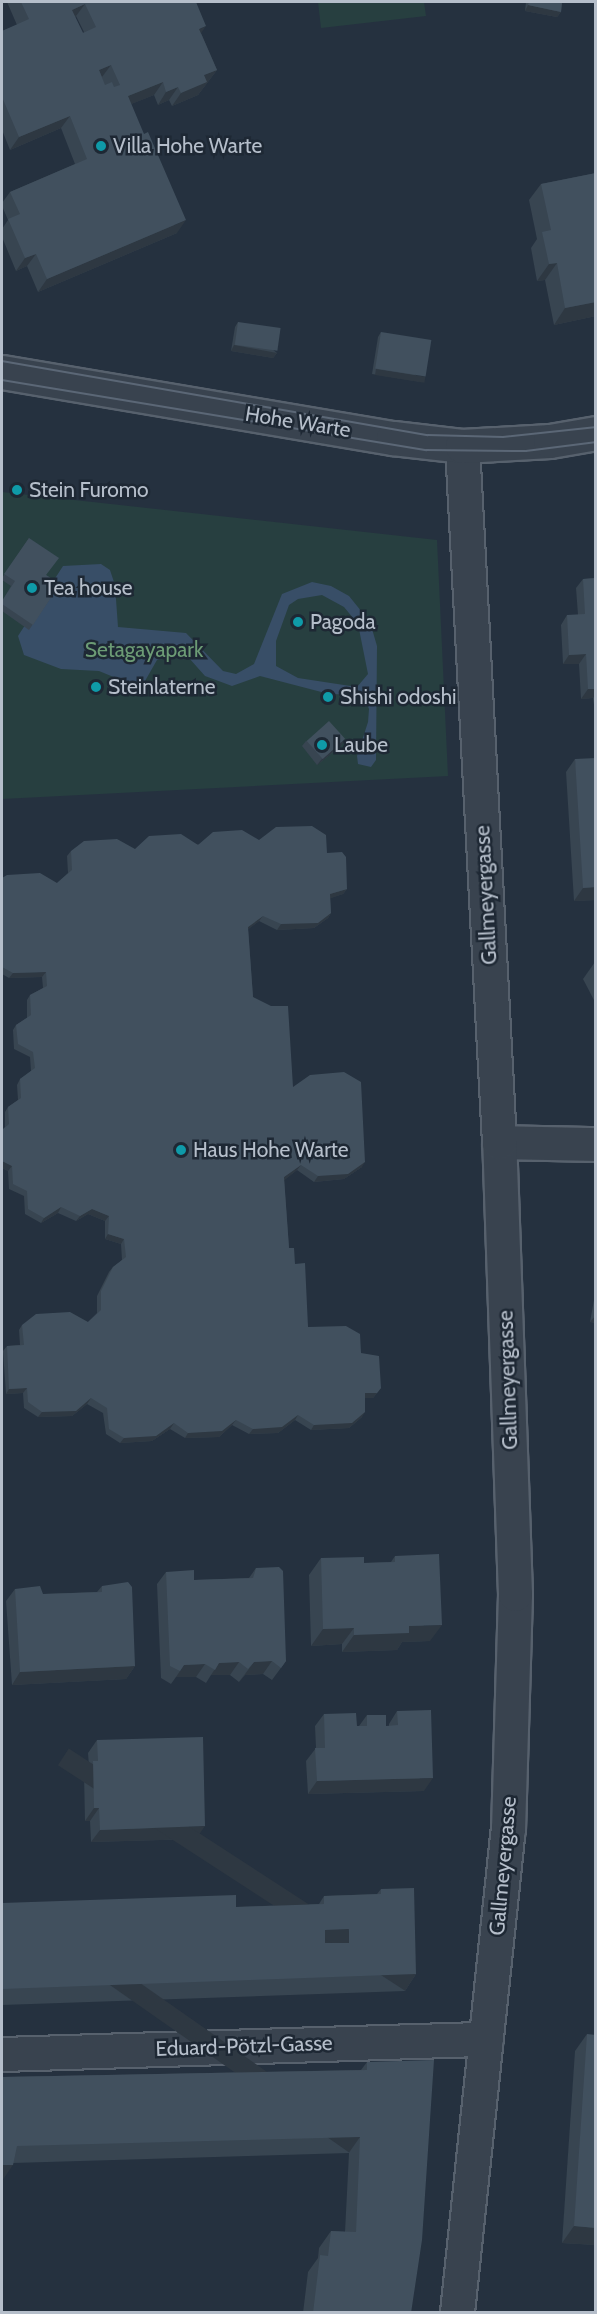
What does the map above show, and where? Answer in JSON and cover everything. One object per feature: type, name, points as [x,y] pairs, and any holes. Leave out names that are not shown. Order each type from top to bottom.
[{"type":"street","name":"Hohe Warte","points":[[2,372],[393,438],[462,446],[550,441],[596,433]]},
{"type":"street","name":"Gallmeyergasse","points":[[457,2313],[508,1830],[515,1594],[499,1142],[462,446]]},
{"type":"street","points":[[499,1142],[596,1144]]},
{"type":"street","name":"Eduard-Pötzl-Gasse","points":[[2,2054],[486,2039]]},
{"type":"green space","points":[[318,2],[424,2],[426,16],[321,28]]},
{"type":"green space","name":"Setagayapark","points":[[2,492],[437,540],[448,776],[2,799]]},
{"type":"water","points":[[101,564],[110,570],[115,585],[118,627],[186,633],[223,671],[236,674],[254,664],[282,594],[312,582],[331,586],[349,596],[370,622],[377,646],[376,760],[371,767],[358,764],[357,756],[368,722],[369,709],[363,695],[329,694],[260,676],[232,686],[205,676],[189,658],[178,656],[157,660],[145,681],[133,685],[99,671],[61,669],[24,655],[18,636],[63,566]],"holes":[[[322,595],[344,607],[358,624],[368,674],[357,687],[298,678],[276,666],[276,641],[289,605],[298,599]]]},
{"type":"building","name":"Villa Hohe Warte","points":[[21,2],[196,2],[206,26],[199,29],[217,70],[204,75],[207,82],[181,93],[178,87],[166,92],[163,82],[128,96],[144,134],[148,132],[186,220],[47,279],[36,254],[25,258],[8,219],[20,214],[10,192],[87,159],[70,116],[19,137],[2,97],[2,31],[29,19]],"holes":[[[85,4],[96,27],[83,33],[72,10]],[[111,65],[120,85],[114,87],[112,82],[105,85],[99,70]]]},
{"type":"building","points":[[529,2],[562,2],[561,12],[528,5]]},
{"type":"building","points":[[596,173],[596,302],[565,308],[557,263],[549,264],[542,232],[551,230],[541,184]]},
{"type":"building","points":[[238,322],[281,328],[277,351],[235,345]]},
{"type":"building","points":[[381,332],[431,340],[426,377],[375,369]]},
{"type":"building","name":"Tea house","points":[[29,538],[59,558],[46,575],[60,584],[33,625],[2,604],[15,581],[4,574]]},
{"type":"building","points":[[596,578],[596,689],[588,689],[586,654],[569,655],[567,615],[585,614],[583,579]]},
{"type":"building","name":"Laube","points":[[329,721],[345,739],[323,759],[307,741]]},
{"type":"building","points":[[596,758],[596,887],[583,888],[575,759]]},
{"type":"building","name":"Haus Hohe Warte","points":[[312,826],[326,835],[327,853],[342,852],[346,857],[347,889],[330,894],[331,913],[318,923],[281,924],[263,916],[248,927],[253,997],[271,1006],[288,1006],[293,1087],[310,1075],[344,1072],[361,1082],[365,1162],[348,1174],[318,1176],[301,1165],[284,1177],[289,1248],[294,1248],[295,1264],[305,1263],[308,1327],[346,1326],[360,1334],[361,1353],[379,1356],[381,1388],[377,1393],[365,1393],[365,1412],[352,1423],[314,1425],[298,1415],[282,1427],[253,1429],[236,1420],[222,1431],[188,1433],[174,1423],[156,1436],[124,1438],[109,1429],[107,1408],[91,1398],[76,1411],[42,1412],[28,1402],[27,1388],[9,1389],[7,1346],[24,1345],[22,1325],[36,1314],[70,1312],[88,1322],[101,1310],[101,1291],[113,1267],[126,1257],[124,1239],[108,1234],[109,1216],[92,1209],[80,1216],[61,1207],[44,1218],[28,1209],[27,1191],[13,1184],[12,1166],[2,1161],[2,1130],[9,1124],[8,1107],[21,1098],[20,1079],[35,1068],[33,1052],[18,1044],[16,1025],[31,1015],[30,995],[47,986],[46,972],[13,973],[2,967],[2,878],[7,875],[40,873],[57,883],[72,870],[71,851],[84,841],[117,839],[135,849],[149,836],[181,834],[198,845],[213,832],[242,830],[259,840],[276,827]]},
{"type":"building","points":[[439,1554],[442,1625],[409,1626],[409,1633],[354,1635],[354,1628],[323,1629],[321,1558],[364,1557],[364,1563],[395,1562],[395,1556]]},
{"type":"building","points":[[279,1567],[283,1571],[286,1661],[281,1668],[272,1661],[254,1662],[248,1669],[239,1662],[219,1663],[215,1670],[205,1664],[184,1665],[180,1671],[170,1666],[166,1572],[194,1570],[194,1580],[253,1578],[256,1568]]},
{"type":"building","points":[[128,1582],[132,1587],[135,1666],[20,1672],[15,1589],[40,1586],[43,1594],[102,1592],[102,1586]]},
{"type":"building","points":[[431,1710],[433,1778],[317,1781],[315,1748],[325,1748],[324,1714],[356,1713],[357,1726],[367,1726],[367,1715],[386,1715],[386,1726],[398,1725],[397,1711]]},
{"type":"building","points":[[203,1737],[205,1826],[100,1830],[99,1808],[94,1808],[93,1761],[98,1761],[97,1740]]},
{"type":"building","points":[[414,1888],[416,1974],[2,1989],[2,1903],[236,1895],[236,1907],[324,1904],[324,1896],[381,1894],[381,1889]],"holes":[[[349,1929],[349,1943],[325,1943],[325,1930]]]},
{"type":"building","points":[[587,2034],[596,2035],[596,2228],[574,2226]]},
{"type":"building","points":[[434,2060],[422,2240],[411,2313],[313,2313],[320,2255],[328,2256],[331,2231],[356,2232],[360,2137],[17,2146],[13,2165],[2,2165],[2,2077],[367,2070],[367,2062]]},
{"type":"tram line","points":[[2,361],[428,435],[503,437],[596,427]]},
{"type":"tram line","points":[[2,380],[426,450],[526,451],[596,442]]},
{"type":"place","name":"Villa Hohe Warte","points":[[101,146]]},
{"type":"place","name":"Stein Furomo","points":[[17,490]]},
{"type":"place","name":"Tea house","points":[[32,588]]},
{"type":"place","name":"Pagoda","points":[[298,622]]},
{"type":"place","name":"Steinlaterne","points":[[96,687]]},
{"type":"place","name":"Shishi odoshi","points":[[328,697]]},
{"type":"place","name":"Laube","points":[[322,745]]},
{"type":"place","name":"Haus Hohe Warte","points":[[181,1150]]}]
